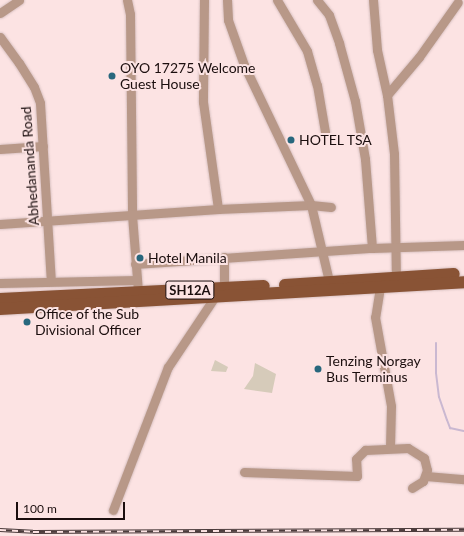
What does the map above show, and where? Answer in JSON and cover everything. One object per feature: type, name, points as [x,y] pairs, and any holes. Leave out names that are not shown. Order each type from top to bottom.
[{"type":"main road","name":"SH12A","points":[[0,309],[139,291],[214,298],[380,282],[396,277],[464,273]]},
{"type":"main road","name":"SH12A","points":[[0,299],[224,288],[329,281],[464,282]]},
{"type":"street","points":[[0,12],[19,0]]},
{"type":"street","points":[[0,283],[69,281],[139,291],[132,215],[132,73],[130,14],[127,0]]},
{"type":"street","points":[[204,0],[203,102],[218,209]]},
{"type":"street","points":[[227,0],[228,20],[244,65],[311,205],[329,281]]},
{"type":"street","points":[[278,0],[307,51],[317,85],[325,132]]},
{"type":"street","points":[[317,0],[328,15],[339,43],[355,101],[365,159],[372,248]]},
{"type":"street","points":[[373,0],[377,50],[387,95],[394,154],[396,277]]},
{"type":"street","points":[[387,95],[419,57],[460,3]]},
{"type":"street","name":"Abhedananda Road","points":[[0,37],[19,63],[38,95],[43,146],[51,281]]},
{"type":"street","points":[[0,149],[43,146]]},
{"type":"street","points":[[0,224],[48,219],[218,209],[311,205],[331,207]]},
{"type":"street","points":[[136,264],[396,246],[464,245]]},
{"type":"street","points":[[224,257],[224,288]]},
{"type":"street","points":[[69,281],[69,295]]},
{"type":"street","points":[[380,282],[375,317],[391,406],[390,448]]},
{"type":"street","points":[[113,510],[168,367],[214,298]]},
{"type":"street","points":[[244,472],[357,476],[355,465],[360,454],[371,447],[408,448],[420,453],[427,463],[426,476],[423,481],[412,488]]},
{"type":"street","points":[[426,476],[464,479]]},
{"type":"shaded area","points":[[215,360],[228,367],[226,372],[211,371]]},
{"type":"shaded area","points":[[255,363],[276,374],[272,393],[244,389],[253,376]]},
{"type":"waterway","points":[[436,343],[436,373],[439,397],[450,428],[464,431]]},
{"type":"railway","points":[[0,530],[33,532],[464,530]]},
{"type":"place","name":"OYO 17275 Welcome Guest House","points":[[112,76]]},
{"type":"place","name":"HOTEL TSA","points":[[291,140]]},
{"type":"place","name":"Hotel Manila","points":[[140,258]]},
{"type":"place","name":"Office of the Sub Divisional Officer","points":[[27,322]]},
{"type":"place","name":"Tenzing Norgay Bus Terminus","points":[[318,369]]}]
